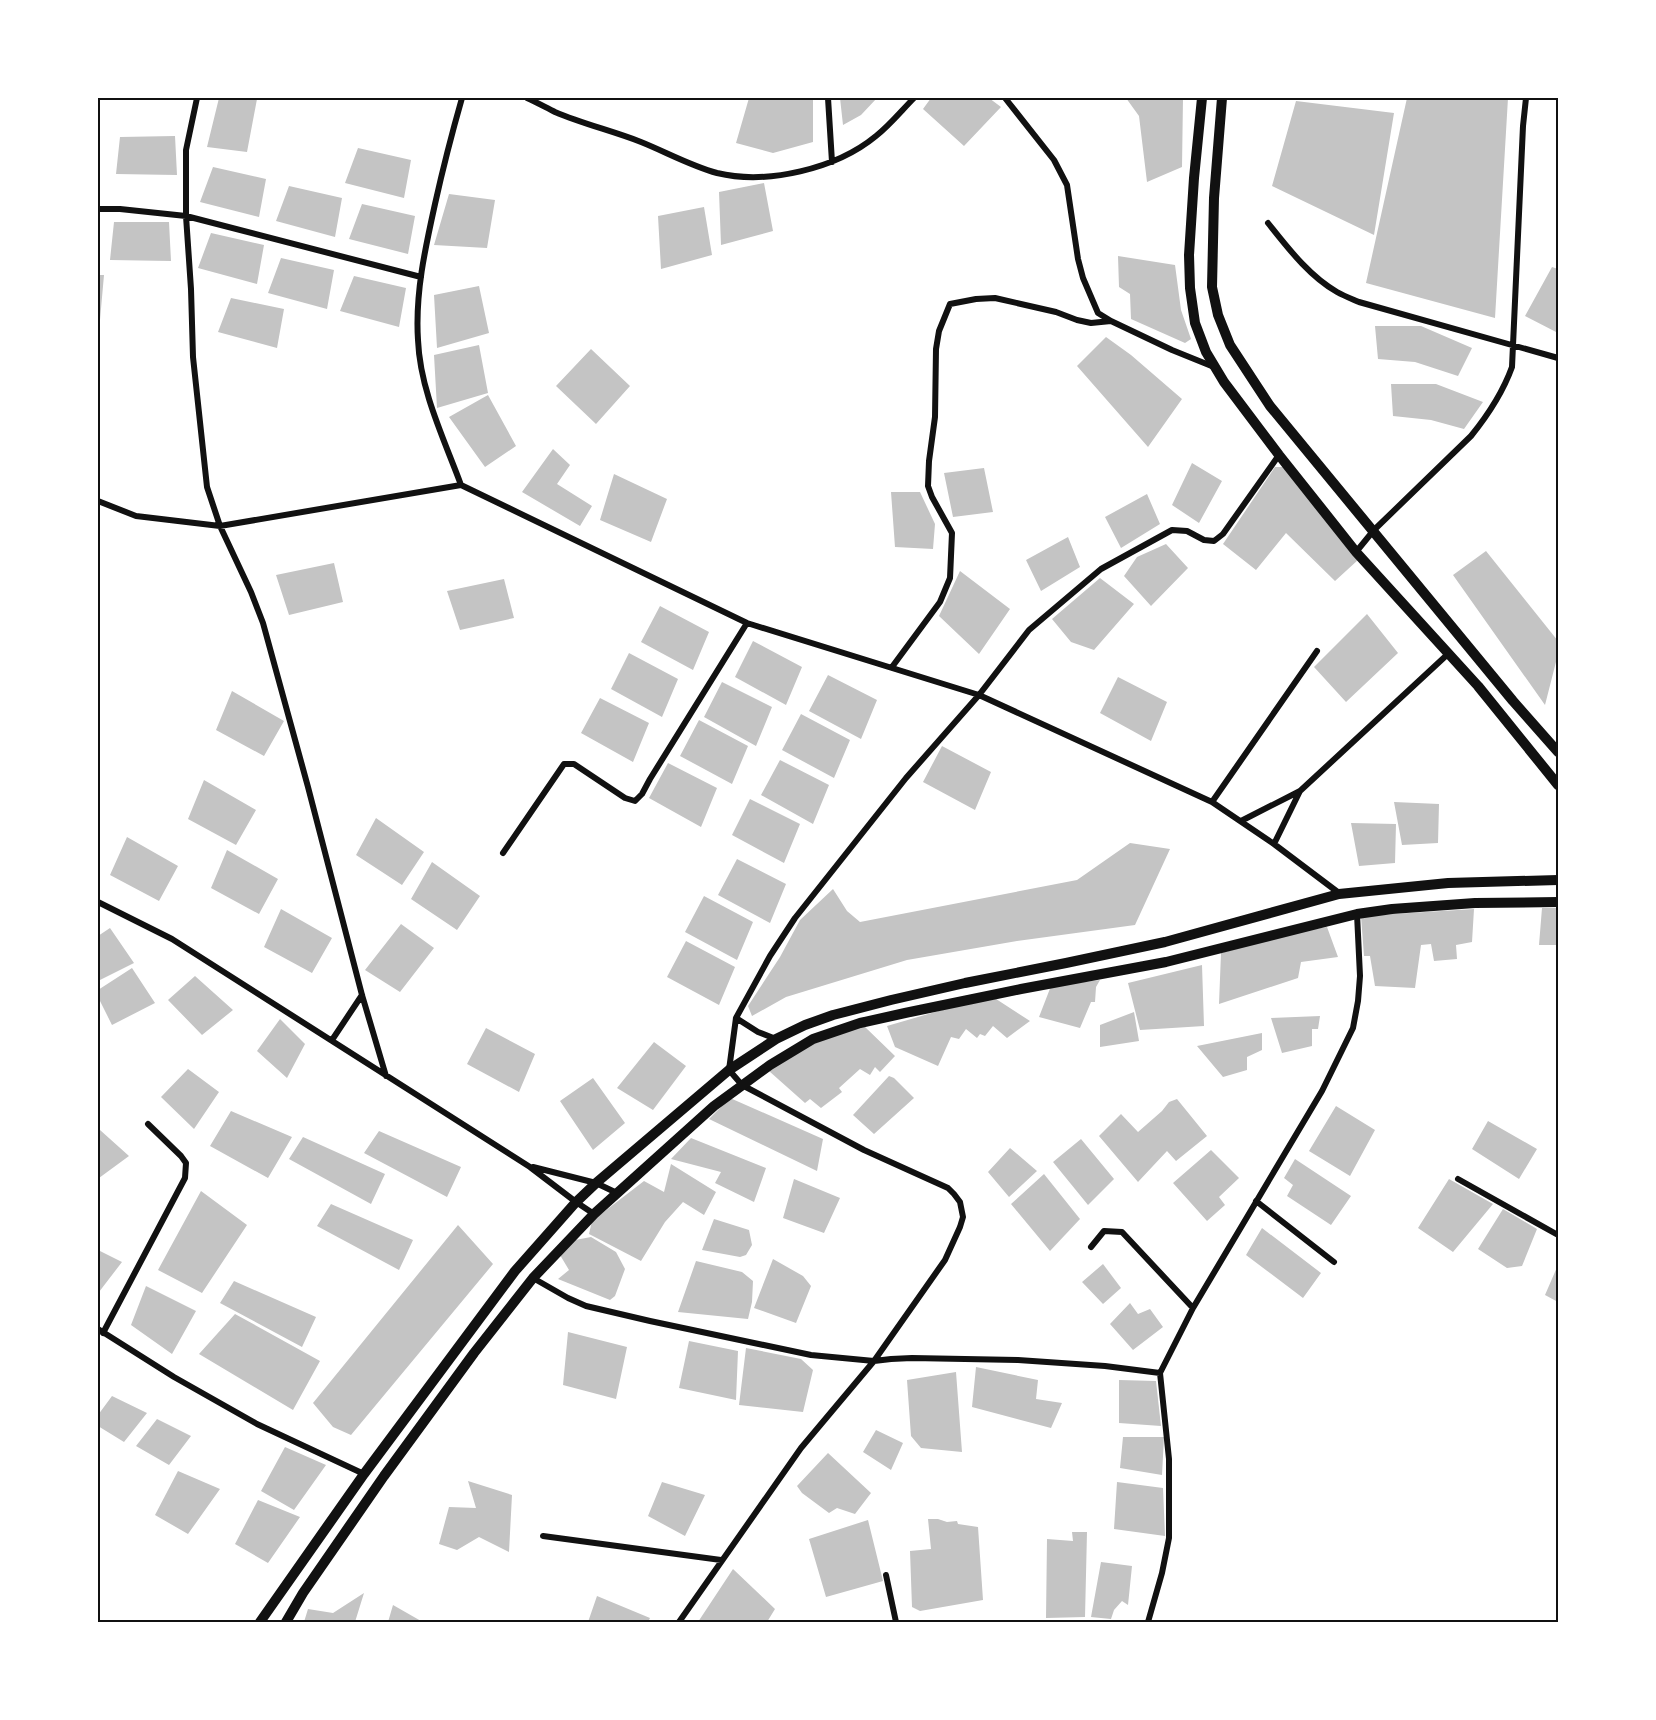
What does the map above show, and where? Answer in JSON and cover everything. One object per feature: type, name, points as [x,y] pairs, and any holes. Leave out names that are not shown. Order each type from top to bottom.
[{"type":"main road","points":[[1202,98],[1189,255],[1190,288],[1195,323],[1206,352],[1224,382],[1356,552],[1478,686],[1558,785]]},
{"type":"main road","points":[[1222,98],[1215,176],[1212,287],[1218,315],[1230,345],[1270,406],[1558,752]]},
{"type":"main road","points":[[260,1623],[364,1474],[515,1271],[576,1202],[596,1183],[729,1070],[776,1039],[833,1015],[891,1000],[965,982],[1165,942],[1339,894],[1448,883],[1558,880]]},
{"type":"main road","points":[[286,1623],[303,1593],[384,1476],[474,1353],[533,1278],[594,1214],[714,1106],[770,1065],[813,1039],[860,1023],[969,999],[1166,962],[1357,914],[1475,903],[1558,902]]},
{"type":"street","points":[[197,98],[186,150],[186,216],[194,357],[207,487],[220,526],[263,623],[362,995],[386,1076]]},
{"type":"street","points":[[461,485],[429,399],[418,342],[418,293],[428,235],[462,98]]},
{"type":"street","points":[[526,98],[556,112],[640,141],[714,172],[737,176],[784,174],[832,162],[856,150],[876,136],[914,98]]},
{"type":"street","points":[[828,98],[832,162]]},
{"type":"street","points":[[1005,98],[1054,160],[1067,184],[1078,259],[1083,278],[1098,313],[1172,350],[1215,368]]},
{"type":"street","points":[[1356,552],[1374,530],[1472,436],[1507,382],[1512,367],[1526,98]]},
{"type":"street","points":[[98,209],[186,216],[421,277]]},
{"type":"street","points":[[1268,223],[1290,251],[1316,277],[1337,292],[1369,305],[1558,358]]},
{"type":"street","points":[[892,667],[940,602],[950,578],[952,533],[928,486],[935,417],[936,349],[939,331],[950,304],[995,298],[1056,312],[1091,323],[1111,321]]},
{"type":"street","points":[[679,1623],[801,1448],[874,1362],[945,1260],[963,1216],[960,1203],[948,1188],[864,1150],[741,1085],[729,1070],[736,1018],[770,956],[795,918],[906,778],[979,695],[1029,630],[1101,570],[1172,530],[1187,531],[1204,540],[1214,541],[1223,534],[1279,455]]},
{"type":"street","points":[[98,501],[136,516],[220,526],[461,485],[747,623],[979,695],[1212,802],[1274,844],[1339,894]]},
{"type":"street","points":[[503,853],[564,764],[574,764],[625,798],[635,801],[642,794],[747,623]]},
{"type":"street","points":[[1212,802],[1317,651]]},
{"type":"street","points":[[1241,821],[1300,791],[1449,653]]},
{"type":"street","points":[[1274,844],[1300,791]]},
{"type":"street","points":[[98,902],[172,939],[530,1167],[594,1214]]},
{"type":"street","points":[[1148,1623],[1169,1538],[1169,1459],[1160,1372],[1193,1308],[1322,1091],[1353,1028],[1360,976],[1357,914]]},
{"type":"street","points":[[332,1040],[362,995]]},
{"type":"street","points":[[736,1018],[758,1032],[776,1039]]},
{"type":"street","points":[[148,1124],[186,1163],[185,1178],[100,1331],[174,1377],[257,1424],[364,1474]]},
{"type":"street","points":[[530,1167],[596,1183],[617,1193]]},
{"type":"street","points":[[1458,1179],[1558,1235]]},
{"type":"street","points":[[1257,1201],[1334,1262]]},
{"type":"street","points":[[1091,1247],[1104,1232],[1122,1232],[1193,1308]]},
{"type":"street","points":[[533,1278],[586,1306],[811,1355],[874,1362],[912,1358],[1018,1360],[1160,1372]]},
{"type":"street","points":[[543,1536],[721,1560]]},
{"type":"street","points":[[886,1575],[896,1623]]},
{"type":"building","points":[[219,98],[257,99],[247,152],[207,147]]},
{"type":"building","points":[[749,98],[813,98],[813,142],[773,153],[736,143]]},
{"type":"building","points":[[840,98],[877,98],[861,115],[843,125]]},
{"type":"building","points":[[931,98],[989,98],[1001,107],[964,146],[923,109]]},
{"type":"building","points":[[1126,98],[1183,98],[1182,167],[1147,182],[1139,116]]},
{"type":"building","points":[[1407,98],[1508,98],[1495,318],[1366,283]]},
{"type":"building","points":[[1296,101],[1394,113],[1374,235],[1272,186]]},
{"type":"building","points":[[175,136],[177,175],[116,174],[120,137]]},
{"type":"building","points":[[358,148],[411,160],[404,198],[345,183]]},
{"type":"building","points":[[213,167],[266,179],[259,217],[200,202]]},
{"type":"building","points":[[764,183],[773,231],[721,245],[719,192]]},
{"type":"building","points":[[289,186],[342,198],[335,237],[276,221]]},
{"type":"building","points":[[449,194],[495,200],[487,248],[434,245]]},
{"type":"building","points":[[362,204],[415,216],[408,254],[349,239]]},
{"type":"building","points":[[704,207],[712,255],[661,269],[658,216]]},
{"type":"building","points":[[114,222],[169,222],[171,261],[110,260]]},
{"type":"building","points":[[211,233],[264,245],[257,284],[198,268]]},
{"type":"building","points":[[1118,256],[1175,265],[1181,310],[1191,339],[1185,343],[1131,319],[1130,294],[1119,287]]},
{"type":"building","points":[[281,258],[334,270],[327,309],[268,293]]},
{"type":"building","points":[[1552,267],[1558,269],[1558,333],[1525,316]]},
{"type":"building","points":[[98,275],[104,275],[99,331],[98,331]]},
{"type":"building","points":[[354,276],[406,288],[399,327],[340,311]]},
{"type":"building","points":[[479,286],[489,333],[437,348],[434,295]]},
{"type":"building","points":[[231,298],[284,309],[277,348],[218,332]]},
{"type":"building","points":[[1375,326],[1421,326],[1472,348],[1458,376],[1415,362],[1378,359]]},
{"type":"building","points":[[1106,337],[1131,355],[1182,399],[1148,447],[1077,366]]},
{"type":"building","points":[[479,345],[488,393],[437,408],[434,355]]},
{"type":"building","points":[[591,349],[630,386],[596,424],[556,386]]},
{"type":"building","points":[[1391,384],[1436,384],[1483,402],[1464,429],[1431,420],[1393,416]]},
{"type":"building","points":[[488,395],[516,446],[485,467],[449,417]]},
{"type":"building","points":[[553,449],[570,465],[557,484],[592,506],[580,526],[522,492]]},
{"type":"building","points":[[1192,463],[1222,481],[1199,523],[1172,505]]},
{"type":"building","points":[[1275,467],[1283,467],[1358,560],[1335,581],[1286,533],[1256,570],[1223,544]]},
{"type":"building","points":[[984,468],[993,512],[953,517],[944,473]]},
{"type":"building","points":[[614,474],[667,499],[651,542],[600,520]]},
{"type":"building","points":[[891,492],[920,492],[935,524],[933,549],[895,547]]},
{"type":"building","points":[[1147,494],[1160,524],[1121,548],[1105,517]]},
{"type":"building","points":[[1068,537],[1080,567],[1041,591],[1026,560]]},
{"type":"building","points":[[1166,544],[1188,568],[1151,606],[1124,576],[1137,557]]},
{"type":"building","points":[[1486,551],[1558,641],[1558,654],[1545,705],[1453,575]]},
{"type":"building","points":[[334,563],[343,602],[289,615],[276,575]]},
{"type":"building","points":[[960,571],[1010,609],[979,654],[939,616]]},
{"type":"building","points":[[1100,578],[1134,604],[1094,650],[1071,642],[1052,619]]},
{"type":"building","points":[[504,579],[514,618],[460,630],[447,591]]},
{"type":"building","points":[[660,606],[709,632],[693,670],[641,642]]},
{"type":"building","points":[[1367,614],[1398,653],[1346,702],[1314,667]]},
{"type":"building","points":[[753,641],[802,667],[786,705],[735,677]]},
{"type":"building","points":[[629,653],[678,679],[662,717],[611,689]]},
{"type":"building","points":[[828,675],[877,700],[861,739],[809,711]]},
{"type":"building","points":[[1118,677],[1167,702],[1151,741],[1100,713]]},
{"type":"building","points":[[722,682],[772,707],[756,746],[704,717]]},
{"type":"building","points":[[232,691],[284,721],[264,756],[216,730]]},
{"type":"building","points":[[600,698],[649,723],[633,762],[581,733]]},
{"type":"building","points":[[801,714],[850,740],[834,778],[782,750]]},
{"type":"building","points":[[699,720],[748,746],[732,784],[680,756]]},
{"type":"building","points":[[942,746],[991,772],[975,810],[923,782]]},
{"type":"building","points":[[780,760],[829,785],[813,824],[761,795]]},
{"type":"building","points":[[668,763],[717,788],[701,827],[649,798]]},
{"type":"building","points":[[204,780],[256,810],[236,845],[188,819]]},
{"type":"building","points":[[750,799],[800,824],[784,863],[732,835]]},
{"type":"building","points":[[1394,802],[1439,804],[1438,843],[1402,845]]},
{"type":"building","points":[[376,818],[424,852],[402,885],[356,855]]},
{"type":"building","points":[[1351,823],[1396,824],[1395,863],[1359,866]]},
{"type":"building","points":[[127,837],[178,866],[159,901],[110,875]]},
{"type":"building","points":[[1130,843],[1170,849],[1135,925],[1017,941],[907,960],[786,997],[752,1016],[748,1006],[780,957],[800,920],[833,889],[847,911],[860,922],[1077,880]]},
{"type":"building","points":[[227,850],[278,879],[259,914],[211,888]]},
{"type":"building","points":[[737,859],[786,884],[770,923],[718,895]]},
{"type":"building","points":[[432,862],[480,896],[457,930],[411,899]]},
{"type":"building","points":[[704,896],[753,922],[737,960],[685,932]]},
{"type":"building","points":[[1542,908],[1558,908],[1558,945],[1539,945]]},
{"type":"building","points":[[281,909],[332,938],[312,973],[264,947]]},
{"type":"building","points":[[1474,909],[1472,942],[1456,945],[1457,959],[1434,961],[1431,944],[1421,945],[1415,988],[1375,986],[1370,956],[1364,956],[1361,916]]},
{"type":"building","points":[[401,924],[434,948],[400,992],[365,970]]},
{"type":"building","points":[[1327,927],[1338,957],[1301,962],[1298,978],[1219,1004],[1221,953],[1296,932]]},
{"type":"building","points":[[110,928],[134,963],[98,981],[98,936]]},
{"type":"building","points":[[686,941],[735,967],[719,1005],[667,977]]},
{"type":"building","points":[[1202,965],[1204,1026],[1140,1030],[1128,983]]},
{"type":"building","points":[[132,968],[155,1003],[112,1025],[98,997],[98,990]]},
{"type":"building","points":[[195,976],[233,1010],[202,1035],[168,1000]]},
{"type":"building","points":[[1100,980],[1096,987],[1095,1002],[1091,1002],[1080,1028],[1039,1017],[1051,986]]},
{"type":"building","points":[[993,997],[1030,1021],[1007,1038],[993,1026],[985,1036],[980,1034],[977,1038],[966,1029],[959,1039],[951,1037],[938,1066],[895,1047],[887,1026]]},
{"type":"building","points":[[1134,1012],[1139,1041],[1100,1047],[1100,1025]]},
{"type":"building","points":[[1320,1016],[1318,1029],[1312,1029],[1312,1046],[1282,1053],[1271,1018]]},
{"type":"building","points":[[280,1019],[305,1044],[287,1078],[257,1051]]},
{"type":"building","points":[[864,1026],[895,1056],[880,1072],[875,1067],[870,1075],[860,1069],[839,1088],[842,1092],[821,1108],[810,1099],[805,1103],[769,1071],[800,1049]]},
{"type":"building","points":[[486,1028],[535,1054],[519,1092],[467,1064]]},
{"type":"building","points":[[1262,1033],[1262,1050],[1247,1057],[1247,1070],[1223,1077],[1197,1046]]},
{"type":"building","points":[[654,1042],[686,1066],[653,1110],[617,1088]]},
{"type":"building","points":[[188,1069],[219,1092],[194,1129],[161,1097]]},
{"type":"building","points":[[889,1076],[894,1078],[914,1098],[874,1134],[853,1115]]},
{"type":"building","points":[[593,1078],[625,1123],[593,1150],[560,1101]]},
{"type":"building","points":[[730,1098],[823,1139],[817,1171],[709,1119]]},
{"type":"building","points":[[1177,1099],[1207,1136],[1176,1161],[1167,1151],[1138,1182],[1099,1136],[1121,1114],[1138,1132],[1169,1102]]},
{"type":"building","points":[[1336,1106],[1375,1130],[1350,1176],[1309,1151]]},
{"type":"building","points":[[231,1111],[292,1137],[268,1178],[210,1146]]},
{"type":"building","points":[[1488,1121],[1537,1149],[1519,1179],[1472,1149]]},
{"type":"building","points":[[100,1130],[129,1156],[99,1178],[98,1132]]},
{"type":"building","points":[[379,1131],[461,1167],[447,1197],[364,1153]]},
{"type":"building","points":[[303,1137],[385,1174],[371,1204],[289,1159]]},
{"type":"building","points":[[691,1138],[766,1168],[754,1202],[715,1183],[721,1172],[671,1159]]},
{"type":"building","points":[[1081,1139],[1114,1179],[1088,1205],[1053,1162]]},
{"type":"building","points":[[1010,1148],[1037,1171],[1009,1197],[988,1172]]},
{"type":"building","points":[[1211,1150],[1239,1178],[1219,1197],[1225,1205],[1207,1221],[1173,1183]]},
{"type":"building","points":[[1295,1159],[1351,1196],[1331,1225],[1287,1196],[1293,1185],[1284,1178]]},
{"type":"building","points":[[671,1164],[716,1192],[704,1215],[683,1202],[665,1222],[641,1261],[589,1234],[592,1221],[644,1181],[664,1192]]},
{"type":"building","points":[[1044,1174],[1080,1219],[1050,1251],[1011,1204]]},
{"type":"building","points":[[794,1179],[840,1198],[824,1233],[783,1218]]},
{"type":"building","points":[[1449,1179],[1493,1204],[1453,1252],[1418,1228]]},
{"type":"building","points":[[201,1191],[247,1225],[202,1293],[158,1270]]},
{"type":"building","points":[[331,1204],[413,1240],[399,1270],[317,1226]]},
{"type":"building","points":[[1503,1209],[1537,1229],[1522,1266],[1507,1268],[1478,1249]]},
{"type":"building","points":[[714,1219],[749,1230],[752,1245],[746,1255],[740,1257],[702,1250]]},
{"type":"building","points":[[458,1225],[493,1264],[351,1435],[333,1427],[313,1403]]},
{"type":"building","points":[[1262,1228],[1321,1273],[1303,1298],[1246,1255]]},
{"type":"building","points":[[591,1237],[616,1252],[625,1269],[615,1296],[610,1300],[558,1279],[569,1270],[560,1255],[575,1240]]},
{"type":"building","points":[[98,1250],[122,1262],[99,1292],[98,1290]]},
{"type":"building","points":[[773,1259],[803,1276],[811,1286],[796,1323],[754,1308]]},
{"type":"building","points":[[696,1261],[742,1272],[753,1281],[748,1319],[678,1312]]},
{"type":"building","points":[[1103,1264],[1121,1288],[1103,1304],[1082,1282]]},
{"type":"building","points":[[1558,1265],[1558,1302],[1545,1295]]},
{"type":"building","points":[[234,1281],[316,1317],[302,1347],[220,1303]]},
{"type":"building","points":[[146,1286],[196,1311],[172,1354],[131,1325]]},
{"type":"building","points":[[1130,1303],[1138,1314],[1150,1309],[1163,1327],[1133,1350],[1110,1324]]},
{"type":"building","points":[[235,1314],[320,1361],[293,1410],[199,1354]]},
{"type":"building","points":[[568,1332],[627,1347],[616,1399],[563,1385]]},
{"type":"building","points":[[689,1341],[738,1351],[736,1400],[679,1388]]},
{"type":"building","points":[[746,1348],[801,1359],[813,1370],[803,1412],[739,1405]]},
{"type":"building","points":[[976,1367],[1038,1380],[1036,1399],[1062,1403],[1051,1428],[972,1407]]},
{"type":"building","points":[[956,1372],[962,1452],[921,1448],[911,1436],[907,1380]]},
{"type":"building","points":[[1119,1380],[1156,1381],[1161,1426],[1119,1423]]},
{"type":"building","points":[[112,1396],[147,1413],[124,1442],[98,1426],[98,1415]]},
{"type":"building","points":[[157,1419],[191,1436],[169,1465],[136,1446]]},
{"type":"building","points":[[876,1430],[903,1443],[891,1470],[863,1452]]},
{"type":"building","points":[[1123,1437],[1164,1437],[1162,1475],[1120,1468]]},
{"type":"building","points":[[285,1447],[326,1465],[294,1510],[261,1491]]},
{"type":"building","points":[[828,1453],[871,1493],[855,1514],[837,1508],[829,1513],[802,1493],[797,1486]]},
{"type":"building","points":[[178,1471],[220,1489],[188,1534],[155,1515]]},
{"type":"building","points":[[468,1481],[512,1495],[509,1552],[479,1537],[457,1550],[439,1544],[449,1507],[476,1508]]},
{"type":"building","points":[[662,1482],[705,1495],[685,1536],[648,1516]]},
{"type":"building","points":[[1117,1482],[1163,1488],[1165,1536],[1114,1529]]},
{"type":"building","points":[[258,1500],[300,1517],[268,1563],[235,1544]]},
{"type":"building","points":[[928,1519],[957,1521],[958,1524],[978,1527],[983,1600],[920,1611],[912,1607],[910,1551],[931,1549]]},
{"type":"building","points":[[868,1520],[883,1581],[826,1597],[809,1539]]},
{"type":"building","points":[[1072,1532],[1087,1532],[1085,1617],[1046,1618],[1047,1539],[1073,1541]]},
{"type":"building","points":[[1101,1562],[1132,1566],[1128,1605],[1122,1601],[1114,1610],[1111,1619],[1091,1617]]},
{"type":"building","points":[[733,1569],[775,1609],[767,1622],[698,1622]]},
{"type":"building","points":[[364,1593],[355,1622],[304,1622],[308,1609],[333,1613]]},
{"type":"building","points":[[597,1596],[650,1618],[648,1622],[588,1622]]},
{"type":"building","points":[[393,1605],[421,1621],[388,1622]]}]
